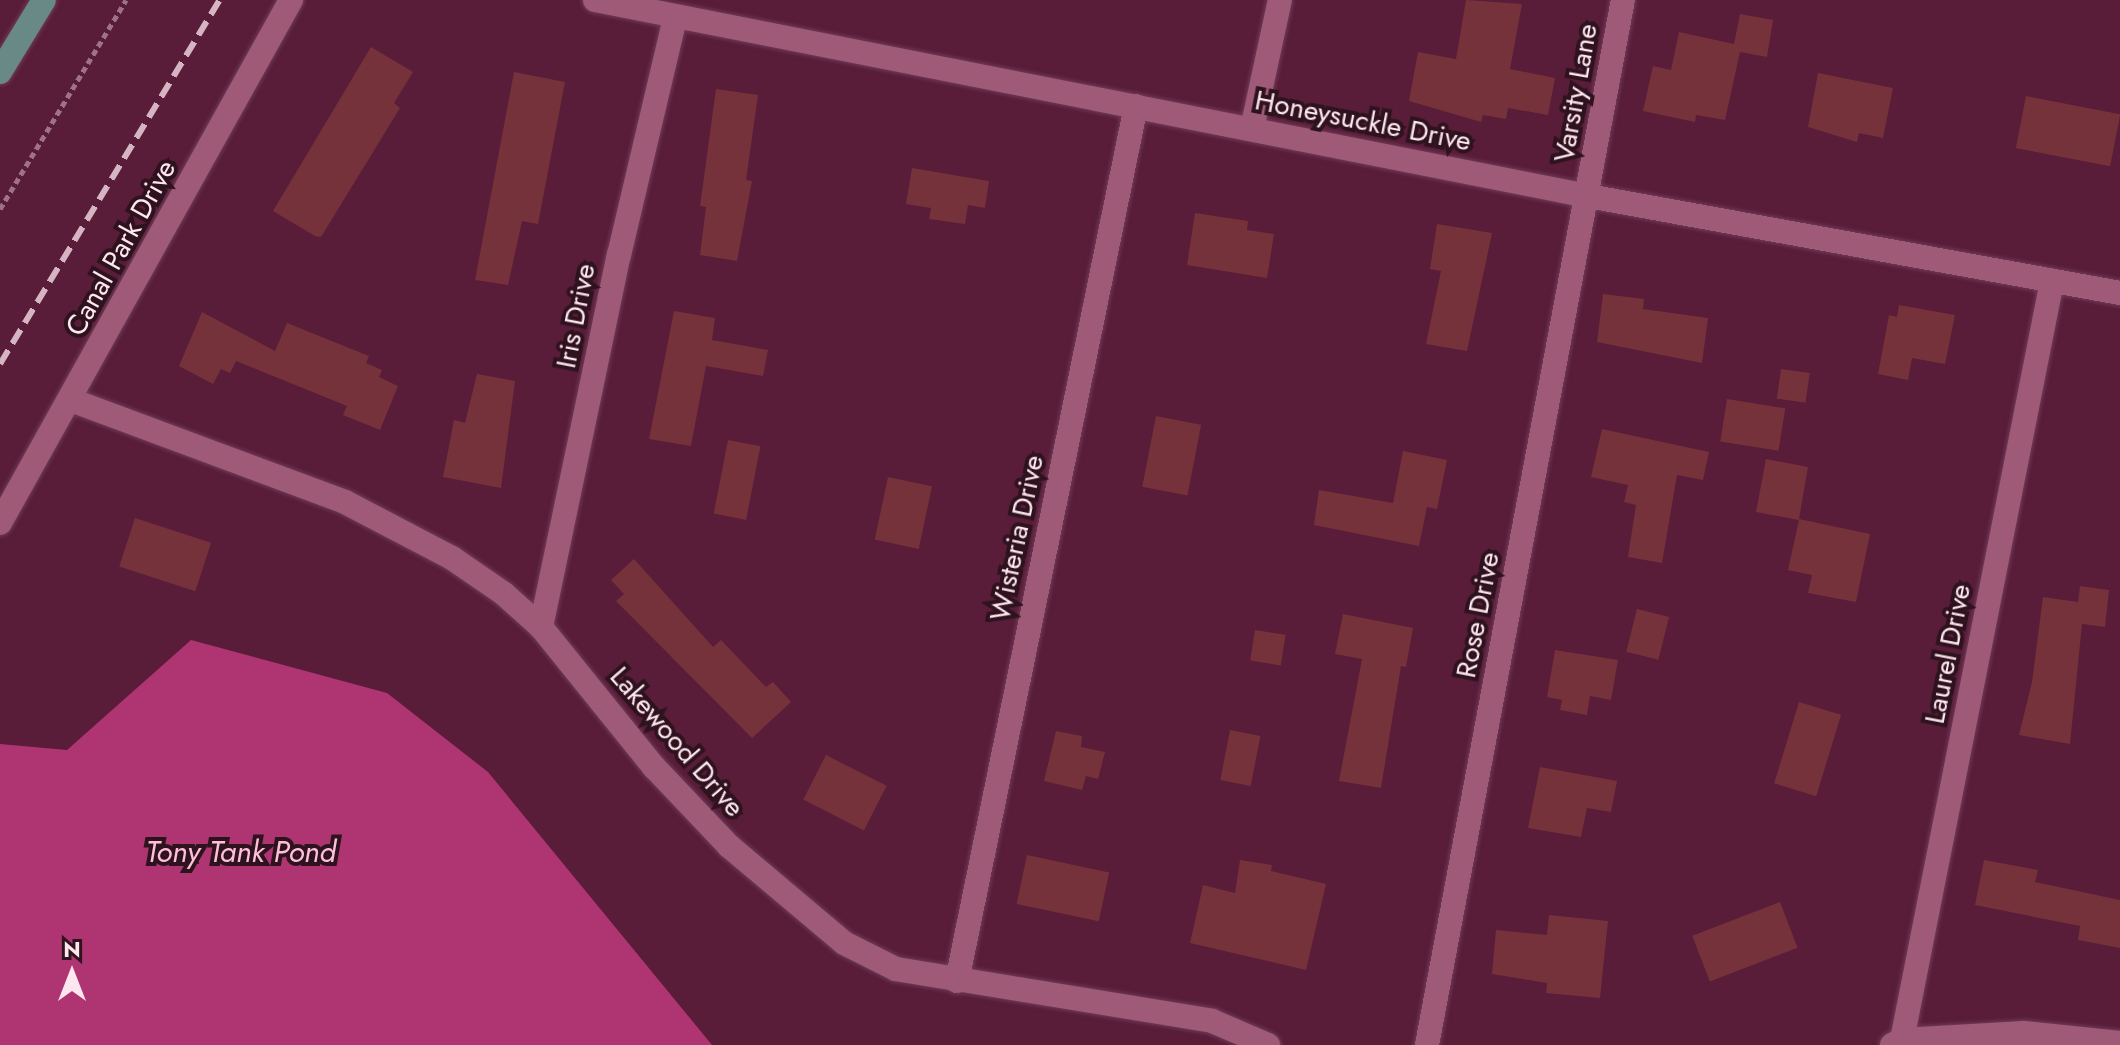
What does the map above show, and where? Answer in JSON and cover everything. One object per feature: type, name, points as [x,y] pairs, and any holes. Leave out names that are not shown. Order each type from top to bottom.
[{"type":"main road","points":[[0,72],[44,0]]},
{"type":"street","name":"Canal Park Drive","points":[[0,523],[291,0]]},
{"type":"street","name":"Honeysuckle Drive","points":[[595,0],[1588,196],[2120,293]]},
{"type":"street","points":[[1252,129],[1280,0]]},
{"type":"street","name":"Varsity Lane","points":[[1588,196],[1623,0]]},
{"type":"street","name":"Iris Drive","points":[[541,627],[619,255],[675,18]]},
{"type":"street","name":"Wisteria Drive","points":[[957,981],[1136,106]]},
{"type":"street","name":"Rose Drive","points":[[1427,1045],[1588,196]]},
{"type":"street","name":"Laurel Drive","points":[[1897,1042],[2052,281]]},
{"type":"street","name":"Lakewood Drive","points":[[71,400],[345,502],[452,558],[541,627],[654,767],[729,846],[844,943],[896,969],[1212,1021],[1268,1045]]},
{"type":"street","points":[[1897,1042],[2024,1033],[2120,1043]]},
{"type":"path","points":[[0,209],[126,0]]},
{"type":"water","name":"Tony Tank Pond","points":[[191,640],[387,693],[488,772],[712,1045],[0,1045],[0,744],[67,750]]},
{"type":"building","points":[[1466,0],[1522,4],[1510,69],[1555,78],[1548,115],[1508,108],[1506,119],[1483,115],[1481,122],[1409,101],[1418,52],[1456,59]]},
{"type":"building","points":[[1740,14],[1773,20],[1767,57],[1740,52],[1725,120],[1696,115],[1695,122],[1643,111],[1653,66],[1671,70],[1679,32],[1734,44]]},
{"type":"building","points":[[371,47],[413,72],[394,103],[400,108],[321,237],[315,236],[273,211]]},
{"type":"building","points":[[514,72],[565,82],[538,224],[522,221],[508,285],[475,280]]},
{"type":"building","points":[[1818,73],[1893,88],[1883,138],[1859,133],[1857,142],[1808,127]]},
{"type":"building","points":[[716,89],[758,95],[746,180],[752,181],[737,261],[700,255],[706,207],[700,206]]},
{"type":"building","points":[[2026,96],[2120,114],[2110,166],[2016,148]]},
{"type":"building","points":[[912,168],[989,181],[985,208],[968,205],[965,224],[929,219],[931,208],[906,204]]},
{"type":"building","points":[[1195,213],[1248,221],[1247,230],[1274,234],[1267,278],[1187,265]]},
{"type":"building","points":[[1437,224],[1492,233],[1467,351],[1426,344],[1441,271],[1430,269]]},
{"type":"building","points":[[1603,294],[1644,299],[1643,309],[1708,318],[1702,363],[1597,342]]},
{"type":"building","points":[[1899,305],[1955,315],[1945,364],[1912,358],[1908,380],[1878,374],[1889,315],[1897,317]]},
{"type":"building","points":[[674,311],[715,318],[712,340],[768,350],[763,376],[706,366],[691,446],[649,439]]},
{"type":"building","points":[[202,312],[275,351],[287,323],[369,356],[366,363],[382,370],[379,377],[398,386],[380,430],[343,415],[347,406],[236,361],[230,373],[221,369],[213,384],[179,366]]},
{"type":"building","points":[[1781,369],[1810,373],[1806,403],[1777,399]]},
{"type":"building","points":[[477,374],[515,381],[501,488],[443,477],[454,420],[465,423]]},
{"type":"building","points":[[1727,399],[1785,408],[1779,451],[1720,441]]},
{"type":"building","points":[[1156,416],[1201,425],[1187,495],[1142,487]]},
{"type":"building","points":[[1602,429],[1709,452],[1703,480],[1677,475],[1662,563],[1628,557],[1636,505],[1624,502],[1628,485],[1591,477]]},
{"type":"building","points":[[728,440],[760,446],[746,520],[714,514]]},
{"type":"building","points":[[1403,451],[1447,460],[1437,509],[1427,507],[1419,546],[1314,525],[1319,490],[1393,503]]},
{"type":"building","points":[[1766,459],[1808,467],[1799,519],[1870,534],[1856,602],[1808,593],[1812,575],[1788,570],[1799,520],[1756,512]]},
{"type":"building","points":[[888,477],[932,486],[919,549],[875,540]]},
{"type":"building","points":[[135,518],[211,543],[195,591],[119,567]]},
{"type":"building","points":[[634,559],[713,647],[721,640],[766,687],[773,682],[791,702],[752,738],[616,601],[624,594],[611,580]]},
{"type":"building","points":[[2080,586],[2109,590],[2105,627],[2082,624],[2070,744],[2019,735],[2032,682],[2043,597],[2078,602]]},
{"type":"building","points":[[1637,609],[1669,617],[1658,660],[1626,652]]},
{"type":"building","points":[[1343,614],[1413,628],[1406,667],[1401,666],[1381,788],[1339,781],[1362,659],[1335,654]]},
{"type":"building","points":[[1255,630],[1286,635],[1281,665],[1250,661]]},
{"type":"building","points":[[1555,650],[1618,660],[1611,700],[1590,696],[1587,715],[1560,710],[1562,700],[1547,697]]},
{"type":"building","points":[[1799,702],[1841,715],[1816,796],[1774,783]]},
{"type":"building","points":[[1230,730],[1260,736],[1251,786],[1220,780]]},
{"type":"building","points":[[1056,731],[1082,736],[1081,747],[1105,752],[1098,779],[1086,776],[1082,790],[1044,781]]},
{"type":"building","points":[[826,755],[887,786],[864,830],[803,800]]},
{"type":"building","points":[[1540,767],[1617,781],[1611,812],[1587,808],[1581,837],[1528,828]]},
{"type":"building","points":[[1027,855],[1109,872],[1099,921],[1017,904]]},
{"type":"building","points":[[1240,860],[1272,865],[1271,871],[1326,884],[1306,970],[1190,943],[1203,885],[1235,893]]},
{"type":"building","points":[[1984,860],[2038,870],[2035,882],[2120,900],[2120,948],[2078,940],[2080,926],[1975,905]]},
{"type":"building","points":[[1780,902],[1798,948],[1710,981],[1692,936]]},
{"type":"building","points":[[1549,915],[1608,921],[1600,998],[1546,993],[1547,983],[1492,974],[1496,930],[1547,935]]},
{"type":"railway","points":[[0,364],[220,0]]}]
